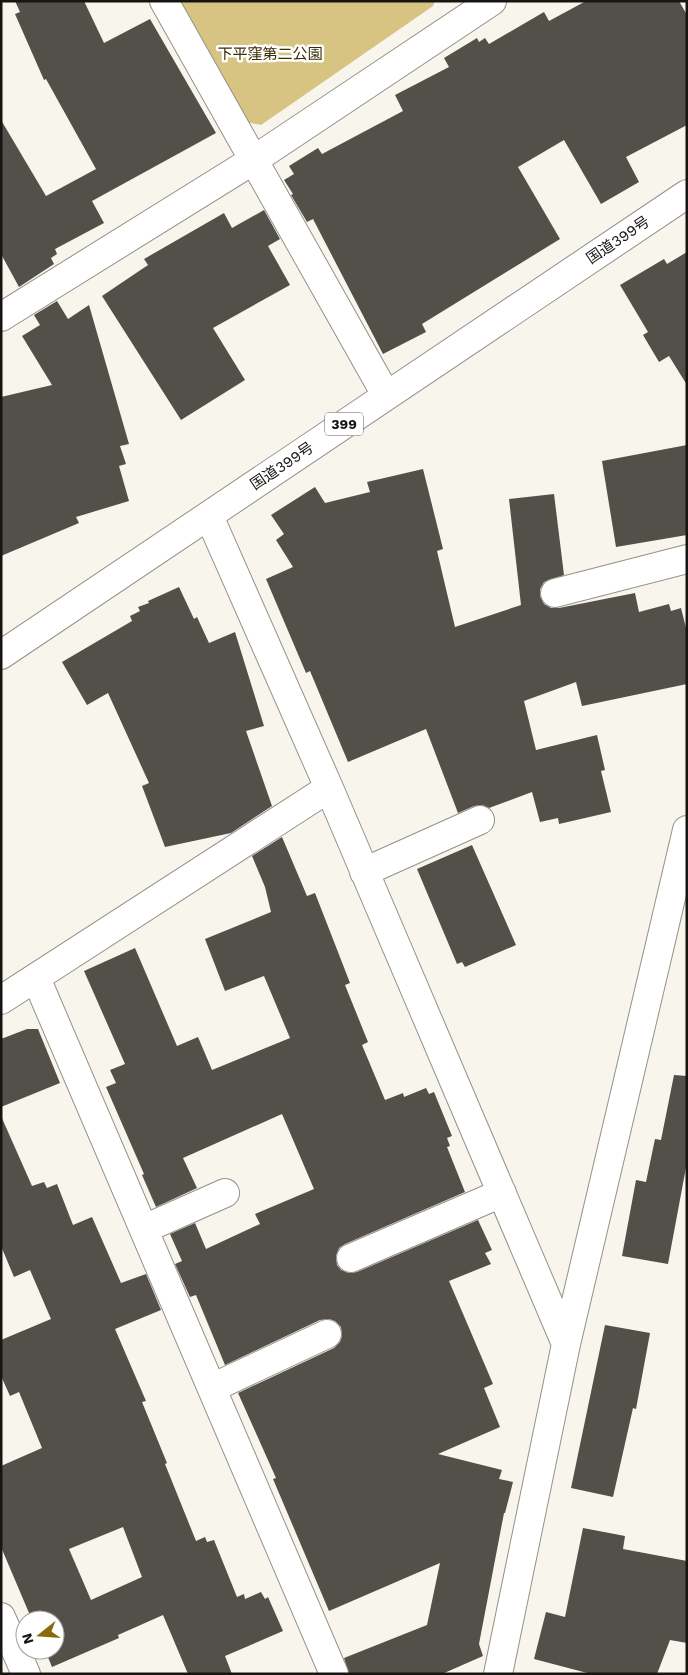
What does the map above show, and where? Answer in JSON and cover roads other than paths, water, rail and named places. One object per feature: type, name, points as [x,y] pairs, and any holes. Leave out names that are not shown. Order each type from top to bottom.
[{"type":"main road","points":[[164,1],[386,396]]},
{"type":"main road","points":[[3,311],[252,160],[475,6]]},
{"type":"main road","name":"国道399号","points":[[1,654],[687,194]]},
{"type":"main road","points":[[209,516],[329,788],[566,1344]]},
{"type":"main road","points":[[555,593],[687,558]]},
{"type":"main road","points":[[1,1000],[329,788]]},
{"type":"main road","points":[[364,872],[480,820]]},
{"type":"main road","points":[[498,1674],[566,1344],[687,830]]},
{"type":"main road","points":[[36,978],[334,1674]]},
{"type":"main road","points":[[351,1258],[502,1192]]},
{"type":"main road","points":[[144,1229],[225,1193]]},
{"type":"main road","points":[[212,1388],[328,1334]]},
{"type":"main road","points":[[1,1617],[26,1674]]},
{"type":"park label","name":"下平窪第二公園","points":[[270,54]]}]
